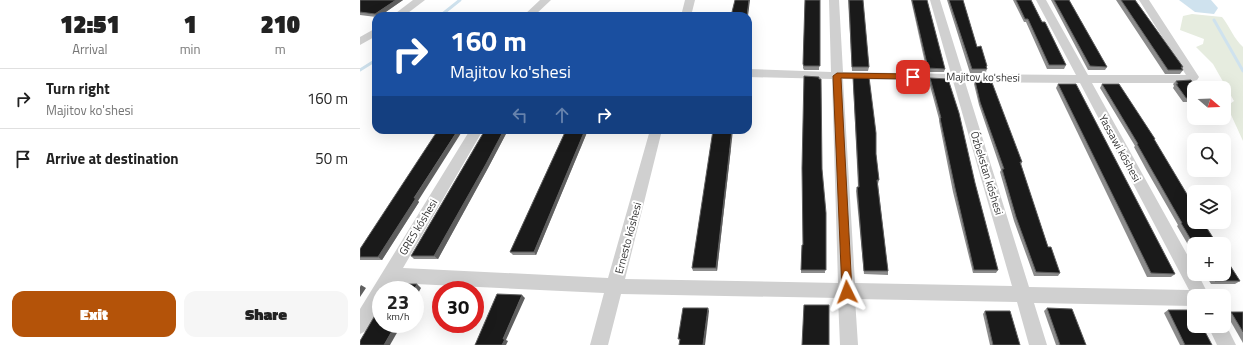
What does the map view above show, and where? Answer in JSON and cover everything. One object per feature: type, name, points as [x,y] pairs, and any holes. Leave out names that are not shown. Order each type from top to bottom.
[{"type":"street","points":[[403,12],[420,0]]},
{"type":"street","points":[[532,12],[546,0]]},
{"type":"street","points":[[687,12],[690,0]]},
{"type":"street","points":[[834,0],[849,345]]},
{"type":"street","name":"Ózbekstan kóshesi","points":[[936,0],[1038,345]]},
{"type":"street","name":"Yassawi kóshesi","points":[[1041,0],[1082,79],[1197,289]]},
{"type":"street","name":"Majitov ko'shesi","points":[[752,73],[837,76],[1082,79],[1186,79],[1193,77],[1144,0]]},
{"type":"street","points":[[360,42],[372,34]]},
{"type":"street","name":"GRES kóshesi","points":[[360,325],[475,134]]},
{"type":"street","name":"Ernesto kóshesi","points":[[599,345],[655,134]]},
{"type":"street","points":[[389,275],[615,286],[1024,296],[1187,298]]},
{"type":"street","points":[[1221,333],[1227,345]]},
{"type":"shaded area","points":[[1192,14],[1222,17],[1243,47],[1243,141],[1231,115],[1231,103],[1234,101],[1231,96],[1231,81],[1223,81],[1213,64],[1196,47],[1203,44],[1204,39],[1180,30],[1183,16]]},
{"type":"water","points":[[1179,0],[1211,0],[1218,8],[1214,14],[1195,12]]},
{"type":"building","points":[[360,0],[396,0],[378,12],[372,12],[372,14],[360,12]]},
{"type":"building","points":[[735,0],[749,0],[748,12],[732,12]]},
{"type":"building","points":[[805,0],[820,0],[820,66],[804,66],[803,64]]},
{"type":"building","points":[[849,0],[863,0],[869,67],[852,67]]},
{"type":"building","points":[[912,0],[927,0],[945,69],[928,68]]},
{"type":"building","points":[[949,0],[963,0],[977,47],[981,46],[987,69],[972,69]]},
{"type":"building","points":[[1016,0],[1031,0],[1042,22],[1045,22],[1066,65],[1049,65],[1028,19],[1025,19]]},
{"type":"building","points":[[1054,0],[1069,0],[1107,67],[1090,66]]},
{"type":"building","points":[[1121,0],[1135,0],[1183,67],[1181,67],[1183,70],[1168,70]]},
{"type":"building","points":[[804,76],[819,77],[819,79],[821,79],[822,169],[826,213],[826,270],[801,270],[803,245],[802,168]]},
{"type":"building","points":[[853,77],[869,77],[876,133],[876,154],[879,180],[877,180],[888,271],[864,271],[857,187],[859,187]]},
{"type":"building","points":[[930,78],[948,79],[959,113],[975,183],[998,270],[974,270],[941,118]]},
{"type":"building","points":[[991,80],[1022,162],[1020,162],[1048,247],[1051,247],[1060,273],[1036,272],[1016,217],[1002,169],[1004,169],[980,102],[975,81]]},
{"type":"building","points":[[1191,80],[1187,81],[1187,98],[1176,84],[1178,84],[1176,81]]},
{"type":"building","points":[[1058,84],[1076,84],[1175,274],[1151,273]]},
{"type":"building","points":[[1102,84],[1119,84],[1155,139],[1187,194],[1187,229],[1207,229],[1213,237],[1189,237],[1138,144]]},
{"type":"building","points":[[435,134],[455,134],[378,257],[360,257],[360,249]]},
{"type":"building","points":[[483,134],[502,134],[434,256],[411,256]]},
{"type":"building","points":[[564,134],[583,134],[534,252],[510,252]]},
{"type":"building","points":[[712,134],[732,134],[716,268],[692,268]]},
{"type":"building","points":[[1231,267],[1240,281],[1231,281]]},
{"type":"building","points":[[497,294],[522,295],[503,339],[505,339],[502,345],[475,345],[480,333],[484,333],[484,324]]},
{"type":"building","points":[[804,305],[829,305],[829,345],[802,345]]},
{"type":"building","points":[[683,308],[708,308],[703,345],[679,345],[680,339],[678,339]]},
{"type":"building","points":[[1047,308],[1072,309],[1086,345],[1060,345]]},
{"type":"building","points":[[1168,310],[1187,310],[1187,333],[1206,333],[1212,345],[1185,345]]},
{"type":"building","points":[[985,311],[1010,311],[1020,345],[993,345]]},
{"type":"building","points":[[1231,312],[1243,312],[1243,332]]},
{"type":"building","points":[[372,320],[372,333],[391,333],[384,345],[360,345],[360,341]]},
{"type":"waterway","points":[[445,12],[460,0]]},
{"type":"waterway","points":[[1214,20],[1243,71]]},
{"type":"waterway","points":[[360,70],[372,62]]},
{"type":"route","points":[[847,292],[837,76],[913,77]]}]
